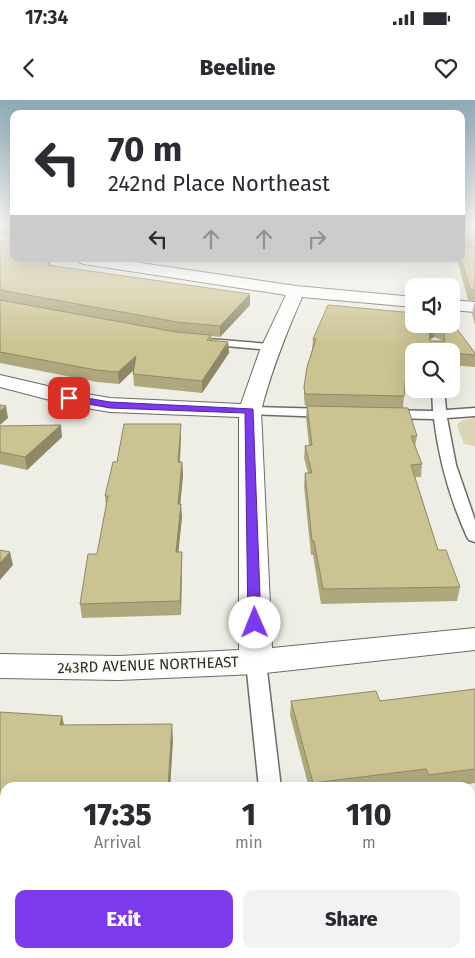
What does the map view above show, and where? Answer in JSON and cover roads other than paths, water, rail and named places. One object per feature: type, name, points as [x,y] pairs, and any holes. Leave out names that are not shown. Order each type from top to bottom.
[{"type":"street","points":[[131,266],[296,291],[405,301]]},
{"type":"street","points":[[256,662],[250,411],[256,385],[270,347],[296,291]]},
{"type":"street","points":[[460,306],[475,307]]},
{"type":"street","points":[[0,381],[69,398],[110,405],[250,411]]},
{"type":"street","name":"243RD AVENUE NORTHEAST","points":[[0,666],[127,667],[256,662],[475,639]]},
{"type":"lane","points":[[196,340],[270,347]]},
{"type":"lane","points":[[439,398],[440,416],[454,487],[475,538]]},
{"type":"lane","points":[[250,411],[345,413]]},
{"type":"lane","points":[[373,414],[440,416],[475,412]]},
{"type":"lane","points":[[256,662],[269,782]]}]
